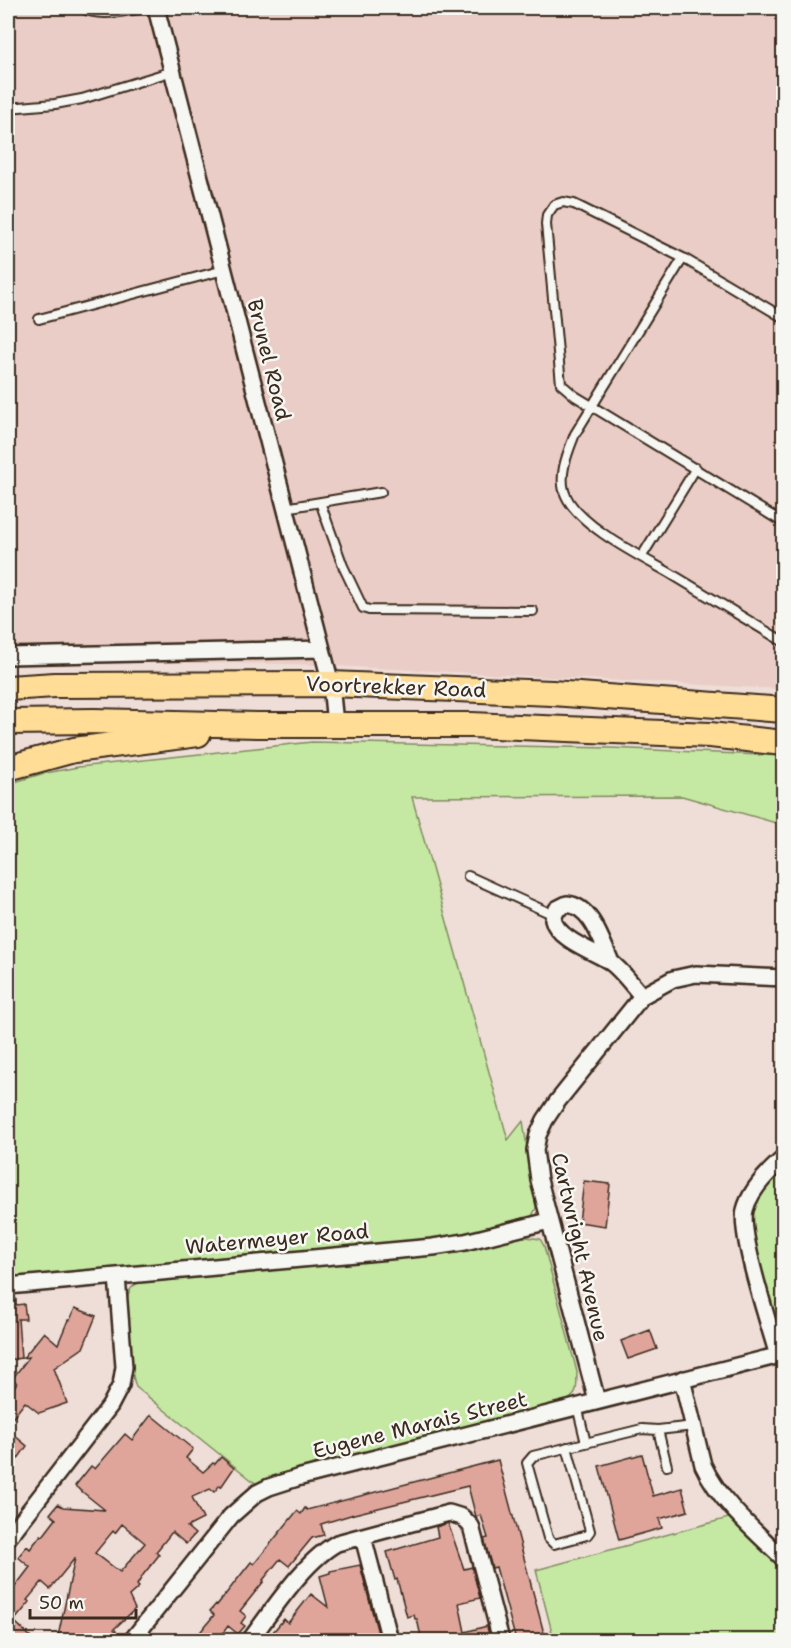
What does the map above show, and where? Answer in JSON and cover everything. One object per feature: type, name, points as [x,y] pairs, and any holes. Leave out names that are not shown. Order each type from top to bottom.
[{"type":"main road","points":[[8,676],[55,685]]},
{"type":"main road","name":"Voortrekker Road","points":[[8,688],[55,685],[331,684],[552,693],[783,710]]},
{"type":"main road","name":"Voortrekker Road","points":[[8,722],[94,721],[257,725],[472,724],[710,735],[783,743]]},
{"type":"main road","points":[[10,765],[74,750],[147,742],[257,725]]},
{"type":"street","name":"Brunel Road","points":[[156,8],[331,684],[335,724]]},
{"type":"street","points":[[8,656],[322,649]]},
{"type":"street","points":[[611,962],[563,934],[554,923],[557,909],[567,904],[574,904],[579,908],[591,921],[611,962],[642,996]]},
{"type":"street","name":"Cartwright Avenue","points":[[597,1401],[535,1164],[538,1135],[556,1102],[642,996],[673,979],[696,974],[783,978]]},
{"type":"street","points":[[781,1355],[748,1245],[744,1218],[750,1199],[767,1174],[783,1158]]},
{"type":"street","name":"Watermeyer Road","points":[[8,1286],[433,1247],[465,1242],[549,1221]]},
{"type":"street","points":[[8,1537],[107,1411],[117,1394],[123,1378],[124,1366],[117,1276]]},
{"type":"street","name":"Eugene Marais Street","points":[[132,1641],[231,1516],[257,1493],[269,1487],[781,1355]]},
{"type":"street","points":[[682,1379],[703,1465],[709,1478],[724,1498],[783,1559]]},
{"type":"street","points":[[250,1640],[323,1551],[337,1543],[449,1514],[457,1514],[467,1520],[471,1526],[501,1641]]},
{"type":"street","points":[[363,1536],[390,1641]]},
{"type":"lane","points":[[82,8],[106,12],[147,8]]},
{"type":"lane","points":[[8,108],[82,99],[173,71]]},
{"type":"lane","points":[[783,318],[683,258],[574,204],[563,202],[554,204],[547,215],[561,384],[567,391],[783,523]]},
{"type":"lane","points":[[683,258],[591,405],[566,456],[563,478],[565,495],[574,508],[592,524],[783,642]]},
{"type":"lane","points":[[39,319],[224,270]]},
{"type":"lane","points":[[642,556],[696,468]]},
{"type":"lane","points":[[285,508],[381,492]]},
{"type":"lane","points":[[320,502],[343,566],[363,608],[369,610],[533,611]]},
{"type":"lane","points":[[468,876],[554,915]]},
{"type":"lane","points":[[577,1406],[586,1443]]},
{"type":"lane","points":[[567,1447],[590,1531],[587,1535],[554,1544],[548,1538],[527,1463],[533,1456],[567,1447],[642,1429],[658,1430],[694,1426]]},
{"type":"lane","points":[[658,1430],[667,1466]]},
{"type":"shaded area","points":[[8,8],[783,8],[783,689],[296,664],[8,661]]},
{"type":"green space","points":[[312,742],[610,748],[783,756],[783,825],[682,796],[412,797],[508,1140],[523,1121],[536,1208],[526,1222],[434,1242],[8,1278],[8,784],[41,774],[78,767]]},
{"type":"green space","points":[[783,1167],[783,1337],[761,1267],[751,1218],[752,1207],[757,1196]]},
{"type":"green space","points":[[520,1236],[540,1239],[544,1246],[577,1372],[577,1387],[574,1394],[562,1403],[347,1457],[281,1476],[259,1486],[136,1387],[129,1353],[127,1309],[130,1290],[138,1283],[150,1280],[458,1253]]},
{"type":"green space","points":[[732,1517],[783,1569],[783,1640],[554,1640],[536,1570]]},
{"type":"building","points":[[584,1181],[610,1184],[605,1226],[579,1222]]},
{"type":"building","points":[[8,1299],[16,1299],[16,1305],[24,1304],[26,1319],[18,1319],[21,1358],[8,1360]]},
{"type":"building","points":[[75,1308],[96,1316],[83,1348],[54,1368],[67,1403],[39,1413],[25,1402],[8,1424],[8,1395],[17,1383],[12,1379],[29,1357],[23,1358],[44,1332],[58,1344]]},
{"type":"building","points":[[650,1330],[657,1349],[628,1359],[621,1341]]},
{"type":"building","points":[[151,1415],[193,1449],[186,1458],[203,1472],[221,1457],[234,1468],[221,1487],[220,1485],[214,1492],[210,1489],[192,1497],[203,1519],[187,1527],[195,1534],[186,1544],[172,1532],[156,1552],[159,1555],[143,1575],[137,1585],[139,1587],[129,1596],[135,1609],[114,1629],[116,1631],[108,1641],[57,1641],[75,1558],[50,1589],[42,1582],[27,1600],[30,1602],[14,1621],[35,1641],[8,1641],[8,1596],[30,1567],[18,1557],[27,1546],[30,1549],[41,1535],[43,1536],[56,1519],[50,1514],[58,1504],[63,1507],[105,1510],[75,1486],[91,1466],[95,1469],[125,1434],[132,1440]],"holes":[[[122,1524],[145,1543],[120,1572],[95,1553],[113,1531],[115,1533]]]},
{"type":"building","points":[[14,1435],[27,1446],[8,1473],[8,1443]]},
{"type":"building","points":[[642,1454],[653,1496],[682,1488],[688,1511],[659,1519],[662,1528],[619,1540],[599,1466]]},
{"type":"building","points":[[498,1460],[546,1641],[516,1641],[496,1567],[492,1568],[484,1539],[488,1538],[481,1515],[476,1517],[468,1486],[321,1524],[324,1535],[312,1538],[289,1566],[280,1559],[263,1580],[240,1611],[246,1616],[241,1623],[245,1626],[238,1634],[228,1626],[217,1641],[193,1641],[214,1615],[210,1611],[251,1562],[254,1564],[297,1511],[301,1514],[305,1508],[307,1510]]},
{"type":"building","points":[[448,1523],[464,1569],[472,1567],[480,1598],[459,1603],[465,1632],[487,1626],[490,1641],[422,1641],[417,1619],[414,1615],[407,1617],[387,1552],[438,1537],[436,1527]]},
{"type":"building","points":[[360,1565],[380,1641],[284,1641],[273,1632],[284,1619],[288,1623],[311,1594],[328,1607],[320,1576],[330,1571]]}]
